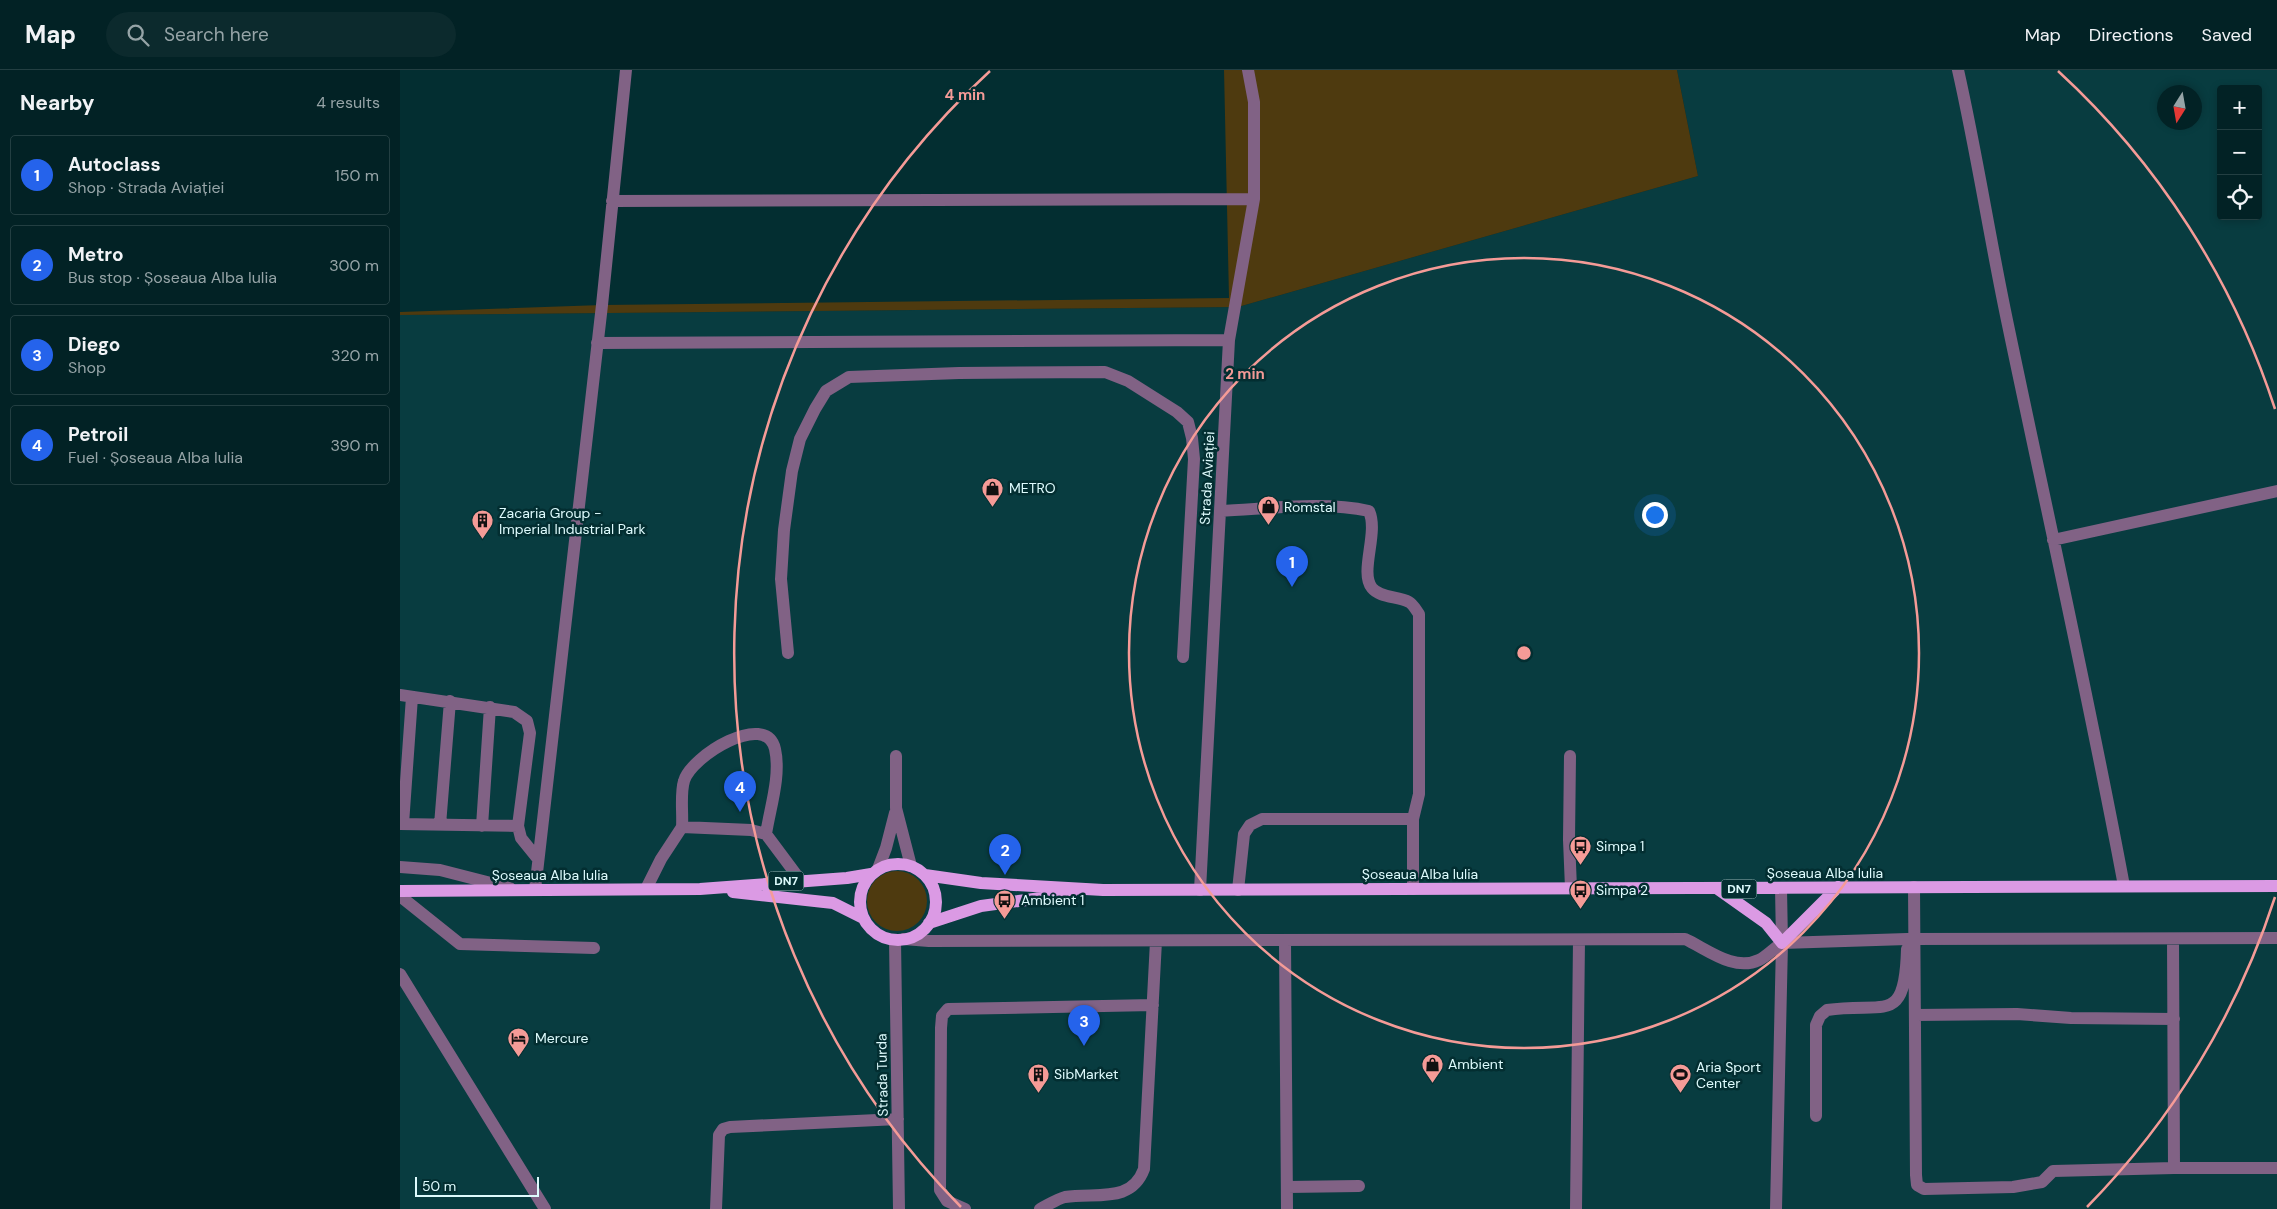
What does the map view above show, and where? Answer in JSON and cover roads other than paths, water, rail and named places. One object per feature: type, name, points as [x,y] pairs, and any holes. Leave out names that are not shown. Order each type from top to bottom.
[{"type":"main road","name":"DN7","points":[[875,872],[894,864],[911,866],[925,875]]},
{"type":"main road","name":"Șoseaua Alba Iulia","points":[[400,891],[700,889],[847,878],[875,872]]},
{"type":"main road","points":[[863,918],[860,895],[864,884],[875,872]]},
{"type":"main road","name":"Șoseaua Alba Iulia","points":[[925,875],[981,883],[1103,890],[2277,886]]},
{"type":"main road","points":[[925,875],[932,886],[936,898],[934,911],[928,924]]},
{"type":"main road","points":[[1718,889],[1766,923],[1782,943],[1838,887]]},
{"type":"main road","name":"Șoseaua Alba Iulia","points":[[700,889],[814,900],[844,907],[863,918]]},
{"type":"main road","name":"Șoseaua Alba Iulia","points":[[928,924],[981,906],[1103,890]]},
{"type":"main road","name":"DN7","points":[[863,918],[876,933],[900,939],[920,932],[928,924]]},
{"type":"street","points":[[535,890],[626,70]]},
{"type":"street","name":"Strada Aviației","points":[[1200,890],[1229,340],[1254,199],[1254,102],[1248,70]]},
{"type":"street","points":[[1958,70],[1976,149],[2007,322],[2100,757],[2124,886]]},
{"type":"street","points":[[612,201],[1254,199]]},
{"type":"street","points":[[597,342],[1229,340]]},
{"type":"street","points":[[788,653],[782,578],[784,530],[792,471],[800,439],[826,391],[850,377],[959,373],[1105,372],[1128,381],[1177,412],[1188,422],[1194,459],[1183,657]]},
{"type":"street","points":[[2054,540],[2277,490]]},
{"type":"street","points":[[1220,511],[1296,508],[1354,508],[1369,511],[1373,520],[1368,576],[1370,586],[1376,592],[1410,602],[1419,614],[1419,794],[1413,819],[1413,889]]},
{"type":"street","points":[[518,826],[402,824],[406,696],[490,707],[514,712],[527,721],[530,733],[518,826],[521,838],[538,859]]},
{"type":"street","points":[[440,825],[450,701]]},
{"type":"street","points":[[482,826],[490,707]]},
{"type":"street","points":[[646,890],[661,859],[682,827],[684,780],[694,763],[729,740],[748,733],[766,738],[775,748],[776,770],[766,834]]},
{"type":"street","points":[[875,872],[886,848],[896,808],[896,756]]},
{"type":"street","points":[[1570,756],[1569,840],[1571,888]]},
{"type":"street","points":[[896,808],[911,866]]},
{"type":"street","points":[[1238,890],[1244,834],[1250,825],[1262,819],[1413,819]]},
{"type":"street","points":[[682,827],[751,830],[766,834],[801,881]]},
{"type":"street","points":[[400,867],[440,870],[517,890]]},
{"type":"street","points":[[1816,1116],[1816,1025],[1820,1016],[1827,1010],[1838,1008],[1878,1008],[1891,1004],[1900,997],[1911,939],[1914,887]]},
{"type":"street","points":[[1776,1209],[1782,943],[1781,888]]},
{"type":"street","points":[[400,896],[460,944],[594,948]]},
{"type":"street","points":[[928,924],[931,934],[945,941]]},
{"type":"street","points":[[2173,938],[2174,1168]]},
{"type":"street","points":[[900,939],[945,941],[1685,939],[1726,961],[1741,963],[1759,960],[1782,943],[1911,939],[2277,938]]},
{"type":"street","name":"Strada Turda","points":[[899,1209],[900,939]]},
{"type":"street","points":[[1911,939],[1915,1015],[1916,1175],[1918,1185],[1924,1189],[2014,1187],[2042,1182],[2053,1171],[2277,1168]]},
{"type":"street","points":[[1576,1209],[1579,940]]},
{"type":"street","points":[[1040,1209],[1063,1197],[1126,1192],[1140,1180],[1144,1169],[1156,941]]},
{"type":"street","points":[[1285,941],[1287,1209]]},
{"type":"street","points":[[400,974],[545,1209]]},
{"type":"street","points":[[966,1209],[947,1200],[940,1190],[941,1028],[942,1016],[948,1009],[1152,1005]]},
{"type":"street","points":[[1915,1015],[2016,1014],[2071,1018],[2174,1019]]},
{"type":"street","points":[[716,1209],[719,1135],[723,1129],[730,1127],[898,1119]]},
{"type":"street","points":[[1286,1186],[1359,1186]]},
{"type":"place","name":"METRO","points":[[993,507]]},
{"type":"place","name":"Romstal","points":[[1268,526]]},
{"type":"place","name":"Zacaria Group - Imperial Industrial Park","points":[[483,540]]},
{"type":"place","name":"Autoclass","points":[[1292,587]]},
{"type":"place","name":"Petroil","points":[[740,812]]},
{"type":"place","name":"Simpa 1","points":[[1580,865]]},
{"type":"place","name":"Metro","points":[[1005,875]]},
{"type":"place","name":"Simpa 2","points":[[1580,909]]},
{"type":"place","name":"Ambient 1","points":[[1005,919]]},
{"type":"place","name":"Diego","points":[[1084,1046]]},
{"type":"place","name":"Mercure","points":[[519,1057]]},
{"type":"place","name":"Ambient","points":[[1432,1083]]},
{"type":"place","name":"SibMarket","points":[[1038,1093]]},
{"type":"place","name":"Aria Sport Center","points":[[1680,1094]]}]
